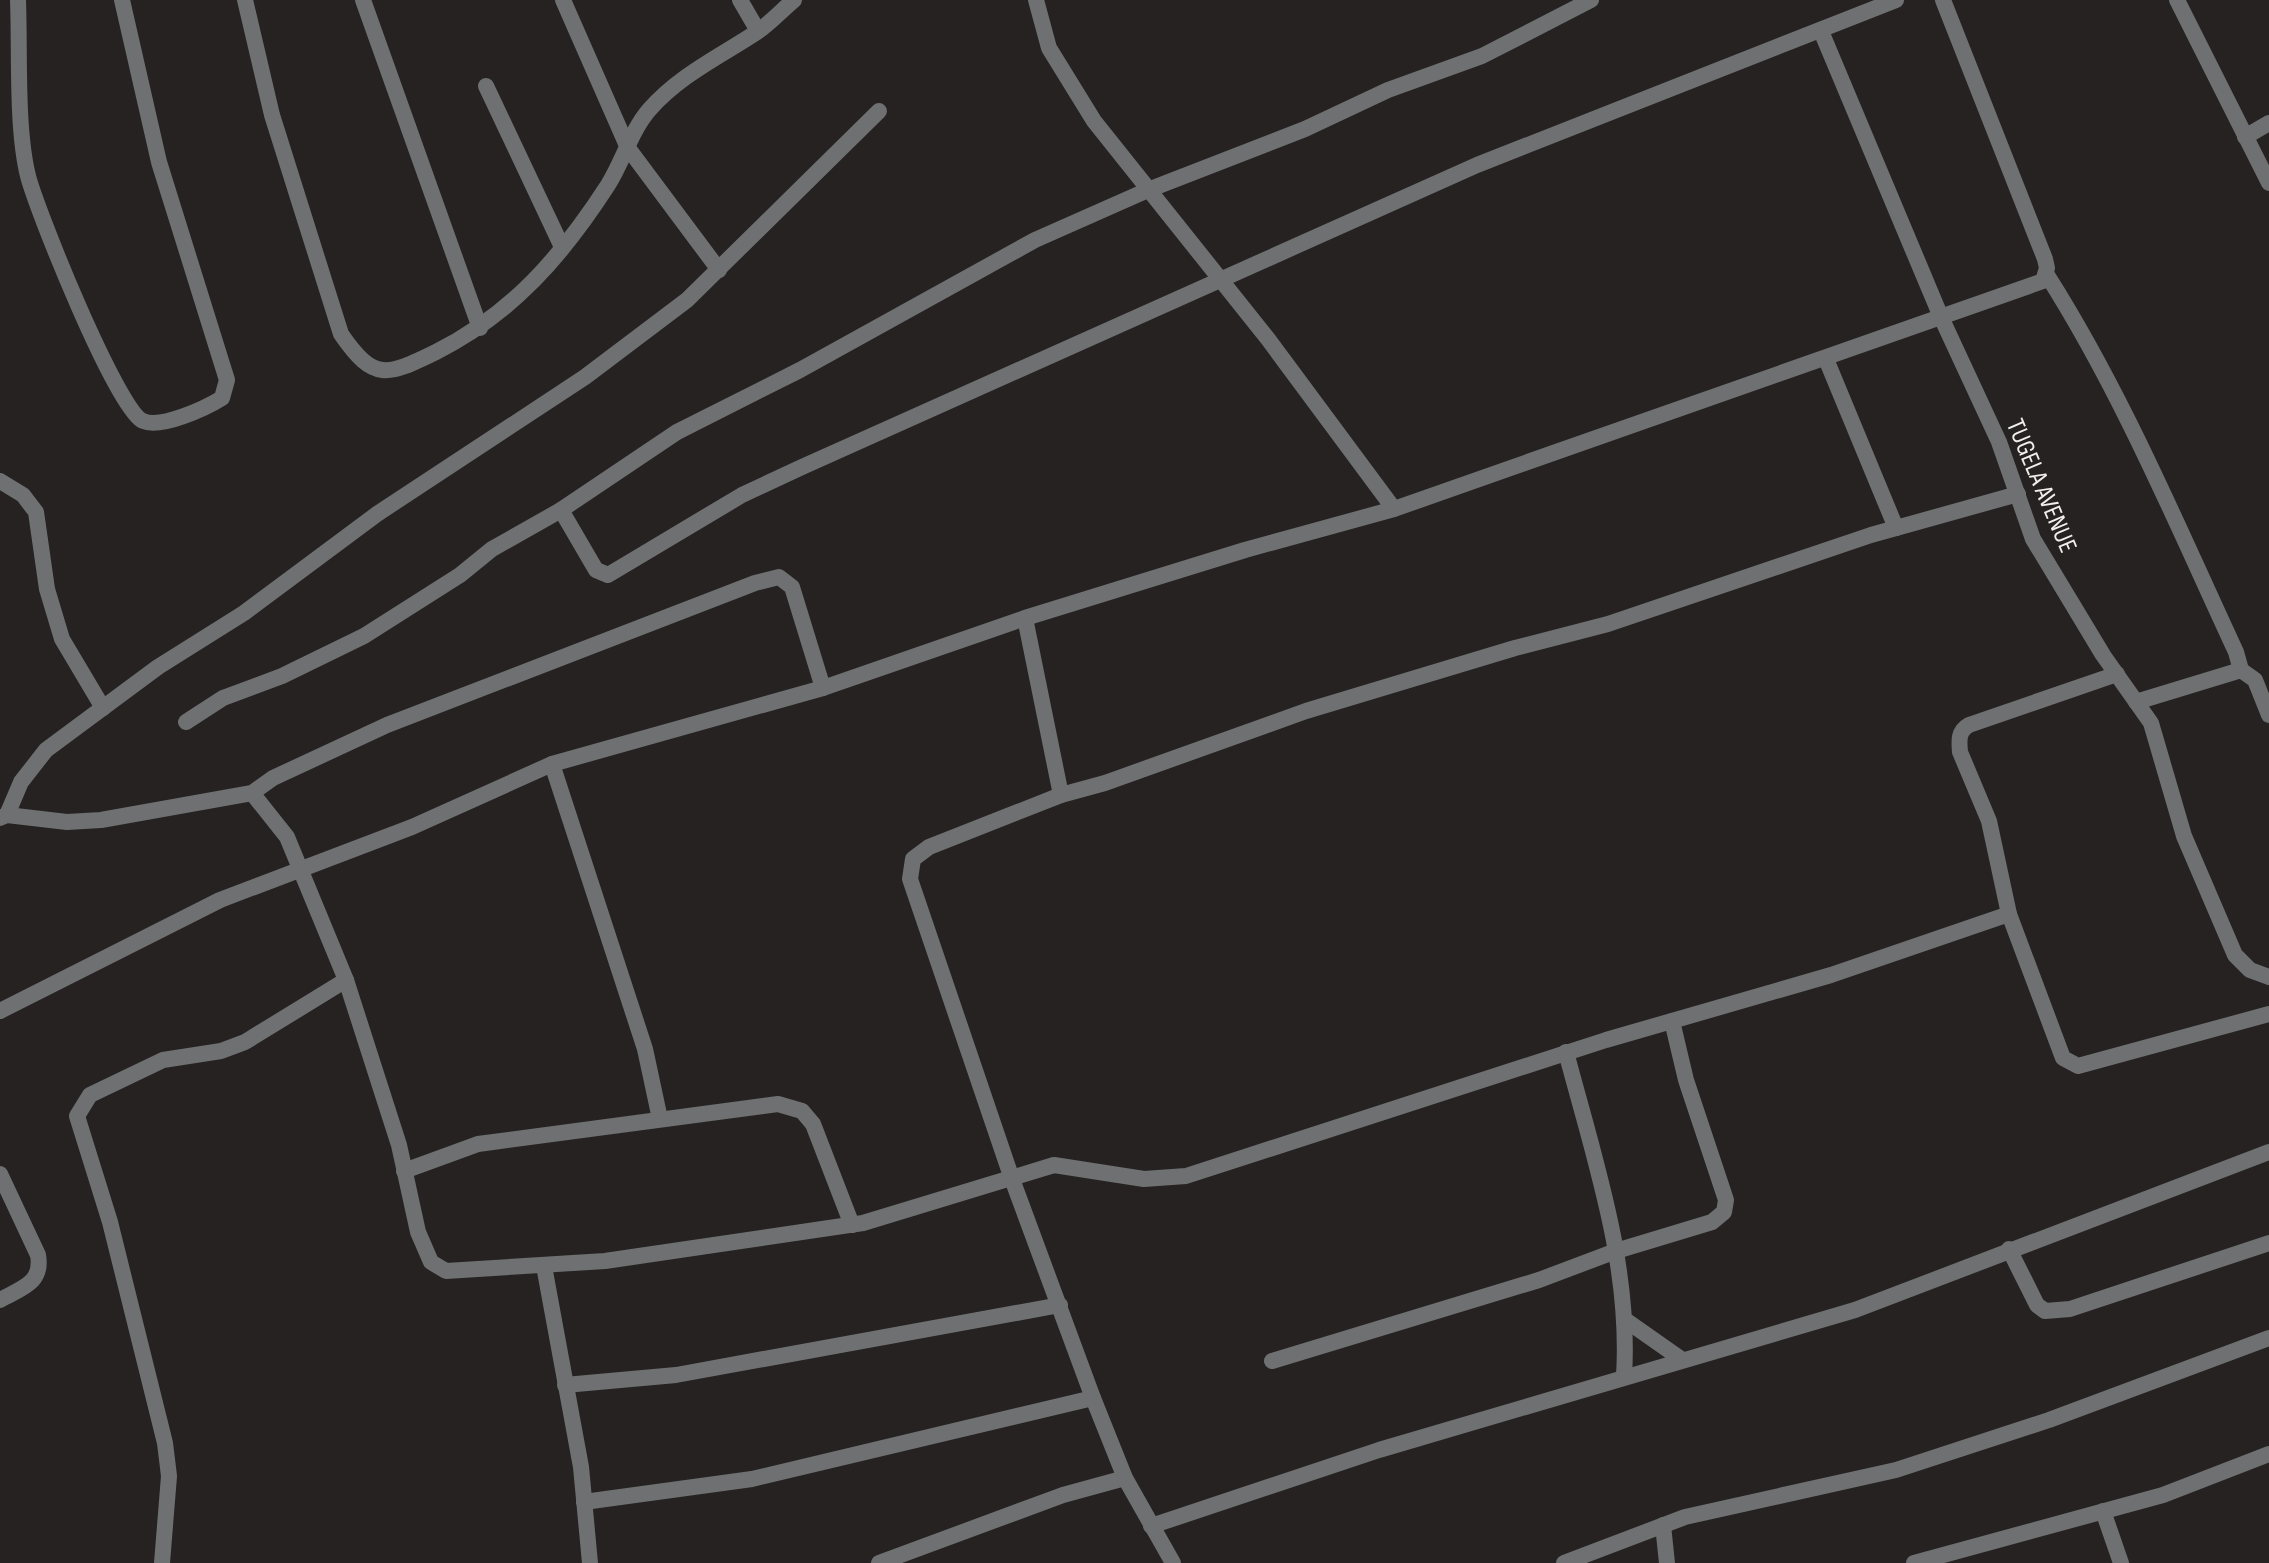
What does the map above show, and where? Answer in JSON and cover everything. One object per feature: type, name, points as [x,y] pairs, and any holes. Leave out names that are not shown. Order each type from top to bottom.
[{"type":"street","points":[[18,0],[28,175],[75,298],[124,400],[138,420],[152,424],[204,410],[222,398],[227,380],[159,162],[122,0]]},
{"type":"street","points":[[245,0],[272,115],[341,334],[360,363],[373,369],[400,370],[480,328],[543,273],[608,184],[646,114],[669,88],[758,31],[794,0]]},
{"type":"street","points":[[363,0],[459,278],[480,328]]},
{"type":"street","points":[[563,0],[628,148],[719,270]]},
{"type":"street","points":[[740,0],[758,31]]},
{"type":"street","points":[[1036,0],[1055,59],[1094,121],[1268,339],[1394,509]]},
{"type":"street","points":[[186,722],[223,698],[282,676],[364,636],[460,575],[492,549],[561,510],[677,432],[800,370],[1035,240],[1148,190],[1229,161],[1388,90],[1482,56],[1591,0]]},
{"type":"street","points":[[561,510],[596,570],[608,575],[742,495],[1219,280],[1477,165],[1896,0]]},
{"type":"street","points":[[1943,0],[2045,259],[2047,275],[2071,313],[2162,488],[2236,652],[2241,670],[2255,680],[2269,715]]},
{"type":"street","points":[[2183,2],[2269,183]]},
{"type":"street","name":"TUGELA AVENUE","points":[[1821,31],[1941,317],[1999,442],[2033,539],[2159,744],[2184,836],[2235,955],[2250,970],[2269,977]]},
{"type":"street","points":[[486,86],[562,247]]},
{"type":"street","points":[[823,688],[792,587],[779,577],[727,593],[387,725],[273,778],[252,793],[101,820],[67,822],[2,811],[46,750],[158,667],[244,613],[377,514],[585,377],[687,300],[786,199],[879,111]]},
{"type":"street","points":[[2245,137],[2269,123]]},
{"type":"street","points":[[0,1011],[220,900],[302,871],[552,764],[823,688],[1025,618],[1394,509],[1566,446],[2036,285],[2047,275]]},
{"type":"street","points":[[1826,359],[1896,528]]},
{"type":"street","points":[[0,481],[23,495],[36,512],[47,589],[62,639],[103,708]]},
{"type":"street","points":[[1173,1563],[1125,1478],[1012,1179],[910,879],[913,859],[929,847],[1061,795],[1105,783],[1306,711],[1515,648],[1608,624],[1896,528],[2018,494]]},
{"type":"street","points":[[1025,618],[1061,795]]},
{"type":"street","points":[[2136,702],[2241,670]]},
{"type":"street","points":[[2117,674],[1969,725],[1960,734],[1960,752],[1989,821],[2009,914],[2063,1058],[2078,1066],[2269,1014]]},
{"type":"street","points":[[552,764],[645,1049],[660,1119]]},
{"type":"street","points":[[252,793],[287,837],[302,871],[346,980],[404,1171],[418,1232],[431,1262],[446,1271],[605,1261],[852,1225],[1054,1165],[1144,1179],[1186,1176],[1566,1052],[1831,975],[2009,914]]},
{"type":"street","points":[[162,1563],[169,1476],[165,1443],[110,1222],[77,1116],[90,1095],[174,1056],[221,1051],[245,1042],[346,980]]},
{"type":"street","points":[[1272,1361],[1539,1280],[1616,1251],[1712,1222],[1724,1212],[1726,1200],[1686,1080],[1672,1021]]},
{"type":"street","points":[[1566,1052],[1616,1251],[1624,1319],[1624,1376]]},
{"type":"street","points":[[404,1171],[478,1144],[778,1104],[802,1111],[813,1124],[852,1225]]},
{"type":"street","points":[[1151,1526],[1379,1450],[1855,1310],[2269,1152]]},
{"type":"street","points":[[0,1174],[38,1255],[40,1269],[34,1282],[0,1300]]},
{"type":"street","points":[[2009,1249],[2037,1305],[2045,1311],[2070,1309],[2269,1243]]},
{"type":"street","points":[[544,1266],[584,1502],[590,1563]]},
{"type":"street","points":[[565,1385],[676,1375],[1060,1305]]},
{"type":"street","points":[[1624,1319],[1681,1359]]},
{"type":"street","points":[[1564,1563],[1663,1525],[1754,1499],[1896,1470],[2049,1420],[2269,1338]]},
{"type":"street","points":[[584,1502],[752,1479],[1093,1398]]},
{"type":"street","points":[[1914,1563],[2163,1495],[2269,1454]]},
{"type":"street","points":[[879,1563],[1063,1495],[1125,1478]]},
{"type":"street","points":[[2103,1511],[2121,1563]]},
{"type":"street","points":[[1663,1525],[1667,1563]]}]
